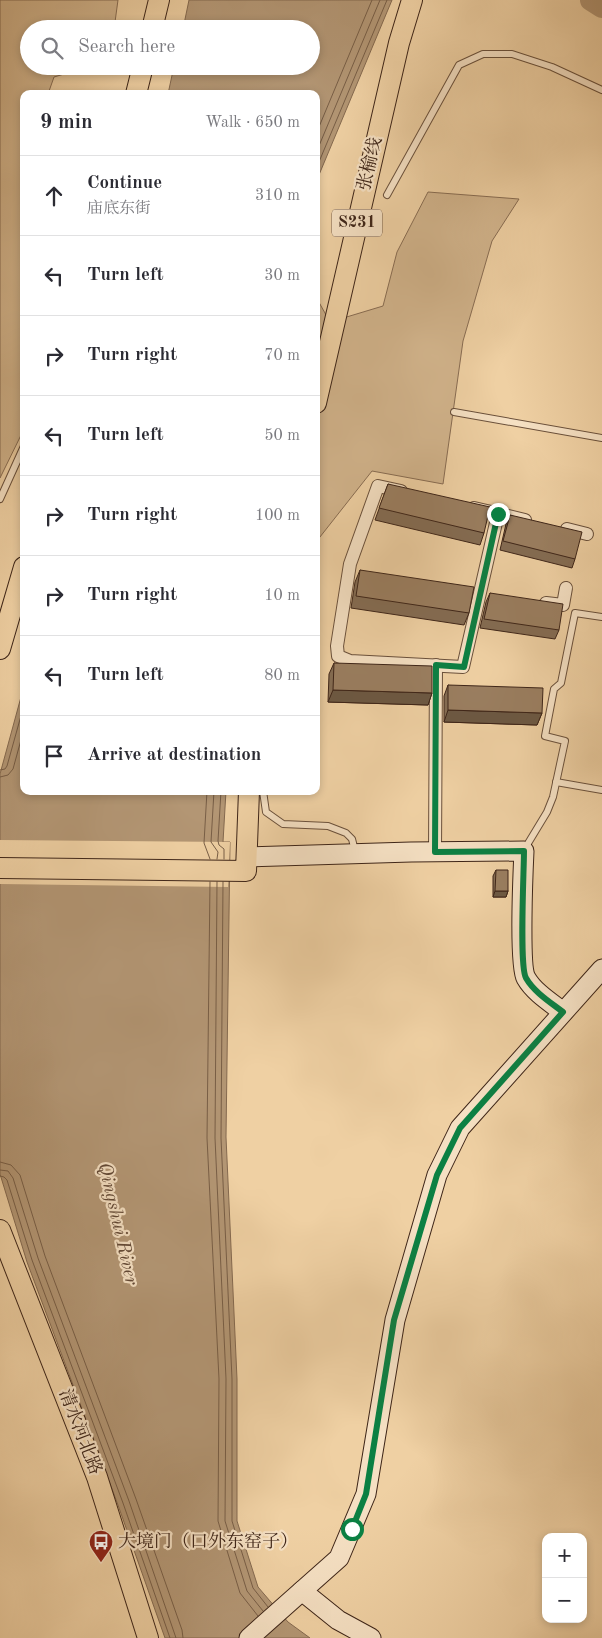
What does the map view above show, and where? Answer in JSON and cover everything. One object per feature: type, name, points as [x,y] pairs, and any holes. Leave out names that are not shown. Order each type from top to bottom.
[{"type":"main road","points":[[154,20],[159,0]]},
{"type":"main road","name":"张榆线","points":[[320,386],[399,42],[412,0]]},
{"type":"main road","points":[[137,90],[140,75]]},
{"type":"main road","points":[[0,649],[20,581]]},
{"type":"main road","points":[[239,859],[248,795]]},
{"type":"main road","points":[[0,855],[239,859]]},
{"type":"main road","points":[[0,868],[239,859]]},
{"type":"main road","name":"清水河北路","points":[[0,1230],[98,1477],[148,1638]]},
{"type":"main road","name":"清水河北路","points":[[0,1253],[88,1480],[114,1555],[138,1638]]},
{"type":"street","points":[[415,495],[378,486],[350,564],[353,573],[337,646],[338,656],[350,661],[464,667],[498,514]]},
{"type":"street","points":[[461,505],[534,522]]},
{"type":"street","points":[[552,526],[587,534]]},
{"type":"street","points":[[535,601],[563,605],[566,588]]},
{"type":"street","points":[[435,852],[441,688],[436,665]]},
{"type":"street","points":[[239,859],[254,871],[270,864],[277,857],[524,851],[523,955],[525,977],[536,991],[563,1012]]},
{"type":"street","points":[[249,1638],[339,1558],[366,1494],[394,1320],[437,1175],[460,1128],[602,968]]},
{"type":"street","points":[[302,1591],[338,1620],[371,1638]]},
{"type":"lane","points":[[387,195],[459,65],[483,54],[512,54],[552,67],[602,90]]},
{"type":"lane","points":[[454,412],[602,438]]},
{"type":"lane","points":[[0,499],[20,455]]},
{"type":"lane","points":[[524,851],[547,812],[565,741],[545,736],[554,689],[560,683],[575,613],[602,617]]},
{"type":"lane","points":[[556,782],[602,790]]},
{"type":"lane","points":[[264,795],[266,812],[283,824],[328,826],[346,833],[352,839],[356,854]]},
{"type":"shaded area","points":[[0,0],[118,0],[115,20],[20,20],[20,75],[61,75],[54,77],[49,90],[20,90],[20,437],[0,478]]},
{"type":"shaded area","points":[[428,192],[519,199],[492,241],[463,341],[443,484],[372,471],[320,537],[320,304],[330,322],[383,306],[397,252]]},
{"type":"water","points":[[189,0],[392,0],[320,172],[320,90],[169,90],[172,75],[320,75],[320,20],[185,20]]},
{"type":"water","name":"Qingshui River","points":[[20,701],[20,795],[226,795],[223,842],[230,842],[226,1137],[237,1379],[237,1521],[258,1587],[288,1622],[310,1638],[165,1638],[118,1505],[27,1262],[0,1174],[0,774]]},
{"type":"pier","points":[[0,840],[230,842],[228,887],[0,884]]},
{"type":"building","points":[[388,484],[490,507],[484,533],[379,508]]},
{"type":"building","points":[[510,515],[582,532],[575,559],[503,541]]},
{"type":"building","points":[[360,570],[474,587],[469,613],[356,596]]},
{"type":"building","points":[[490,593],[563,604],[559,630],[484,619]]},
{"type":"building","points":[[334,663],[432,666],[432,693],[333,690]]},
{"type":"building","points":[[448,685],[543,688],[542,713],[448,710]]},
{"type":"building","points":[[496,870],[508,870],[508,891],[495,891]]},
{"type":"waterway","points":[[591,0],[602,7]]},
{"type":"place","name":"大境门（口外东窑子）","points":[[101,1563]]},
{"type":"route","points":[[352,1529],[366,1494],[394,1320],[437,1175],[460,1128],[563,1012],[536,991],[525,977],[523,955],[524,851],[435,852],[436,665],[464,667],[498,514]]}]
